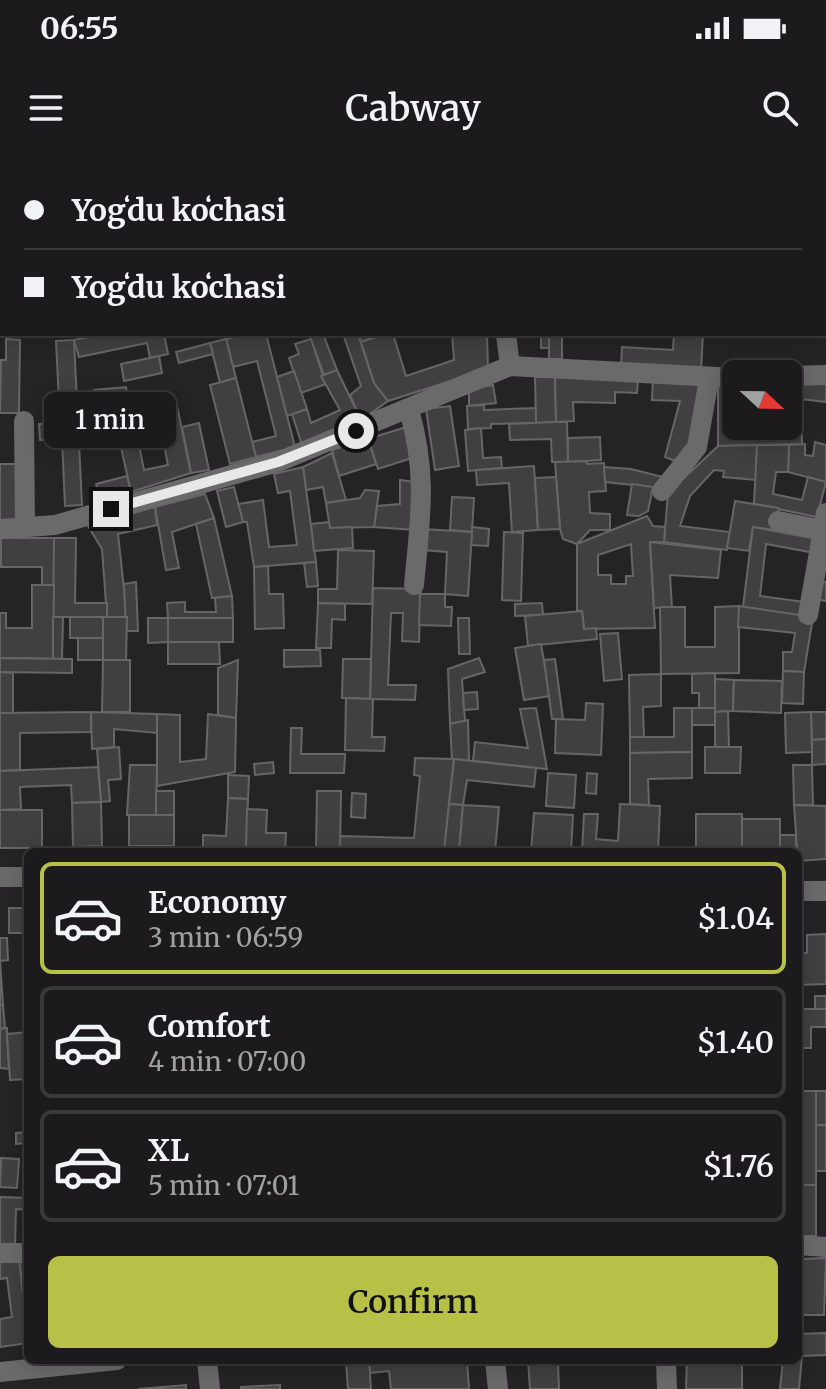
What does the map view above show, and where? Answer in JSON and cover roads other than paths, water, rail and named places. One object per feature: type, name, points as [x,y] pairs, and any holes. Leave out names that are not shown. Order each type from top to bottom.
[{"type":"street","points":[[506,336],[510,366]]},
{"type":"street","points":[[0,529],[55,525],[278,462],[510,366],[722,379]]},
{"type":"street","points":[[802,376],[826,375]]},
{"type":"street","points":[[662,491],[697,447],[709,379]]},
{"type":"street","points":[[409,410],[421,456],[423,484],[414,585]]},
{"type":"street","points":[[24,421],[25,527]]},
{"type":"street","points":[[778,521],[824,522],[808,615]]},
{"type":"street","points":[[0,877],[24,877]]},
{"type":"street","points":[[802,891],[826,891]]},
{"type":"street","points":[[802,1245],[826,1247]]},
{"type":"street","points":[[0,1253],[24,1253]]},
{"type":"street","points":[[0,1372],[78,1364]]},
{"type":"street","points":[[207,1364],[210,1389]]},
{"type":"street","points":[[495,1364],[498,1389]]},
{"type":"street","points":[[666,1364],[667,1389]]}]
